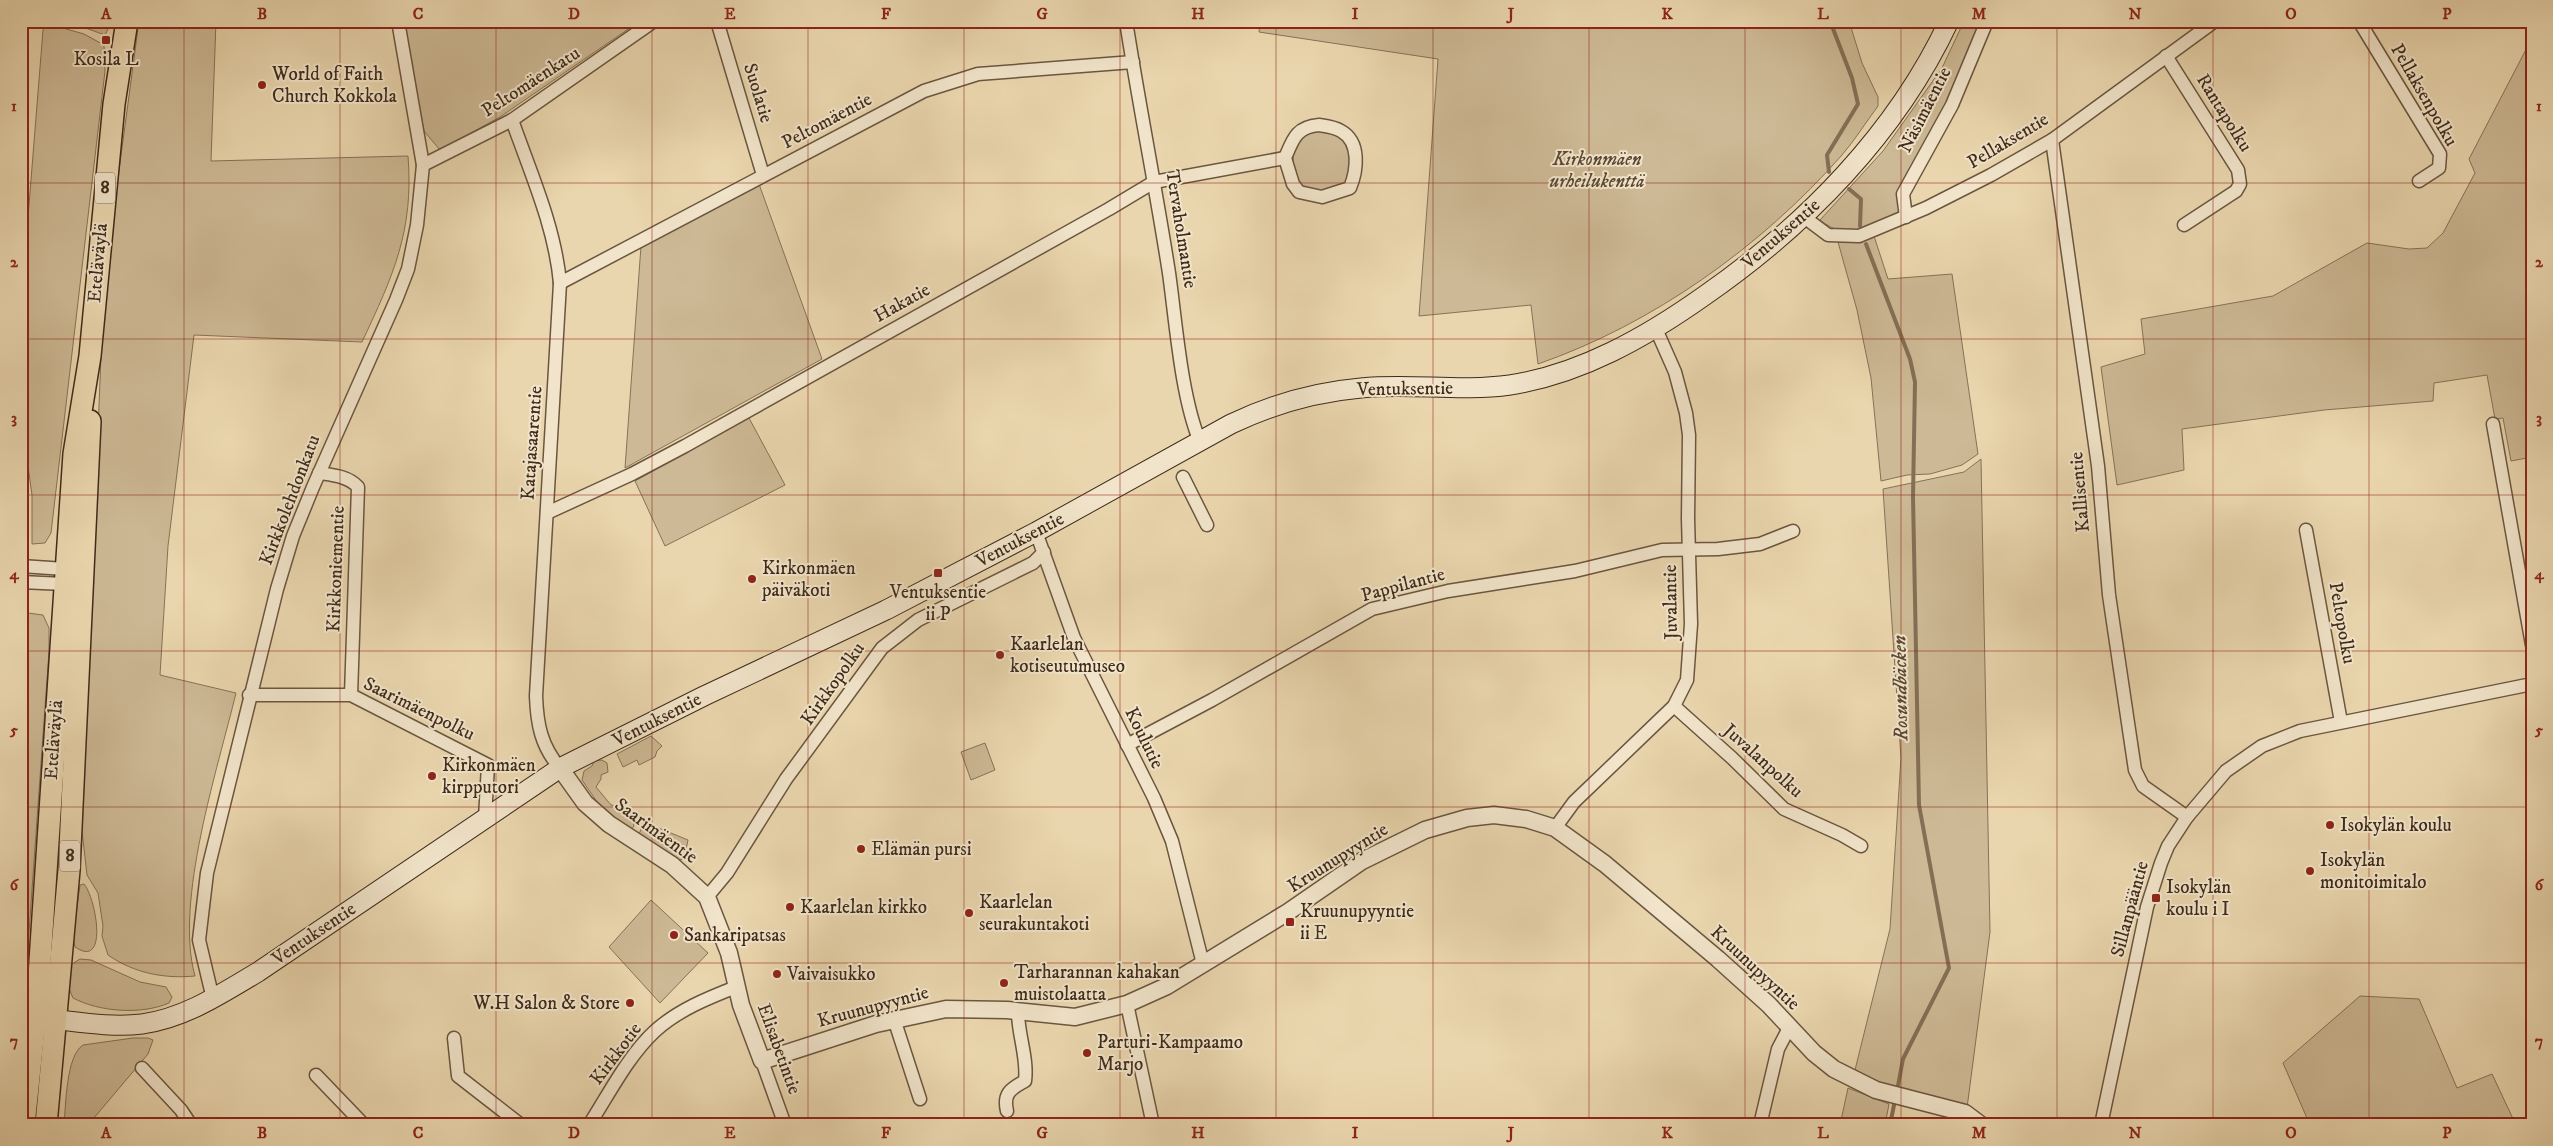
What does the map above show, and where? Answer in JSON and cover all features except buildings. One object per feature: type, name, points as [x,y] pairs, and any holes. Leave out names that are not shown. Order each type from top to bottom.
[{"type":"highway","name":"Eteläväylä","points":[[24,1125],[35,1018],[70,577],[90,456],[90,356],[114,104],[127,21]]},
{"type":"highway","name":"Eteläväylä","points":[[46,1125],[57,1020],[69,870],[70,577]]},
{"type":"main road","name":"Ventuksentie","points":[[35,1018],[120,1025],[141,1024],[174,1017],[213,999],[258,972],[560,768],[704,696],[886,610],[1036,532],[1259,410],[1312,396],[1362,388],[1488,388],[1549,376],[1576,367],[1656,329],[1728,280],[1770,248],[1835,186],[1873,141],[1928,60],[1949,21]]},
{"type":"street","name":"Kirkkolehdonkatu","points":[[213,999],[201,954],[200,920],[207,873],[249,695],[293,536],[318,473],[408,269],[417,225],[423,165],[398,21]]},
{"type":"street","name":"Peltomäenkatu","points":[[423,165],[512,120],[654,21]]},
{"type":"street","name":"Suolatie","points":[[717,21],[763,176]]},
{"type":"street","name":"Tervaholmantie","points":[[1126,21],[1154,182],[1186,386],[1193,422],[1200,442]]},
{"type":"street","name":"Näsimäentie","points":[[1906,217],[1904,194],[1952,105],[1987,21]]},
{"type":"street","name":"Pellaksentie","points":[[1804,217],[1828,235],[1841,237],[1870,232],[1906,217],[1991,175],[2052,140],[2215,21]]},
{"type":"street","name":"Pellaksenpolku","points":[[2359,21],[2440,154],[2438,168],[2419,181]]},
{"type":"street","name":"Rantapolku","points":[[2166,56],[2238,170],[2240,178],[2236,191],[2184,224]]},
{"type":"street","name":"Peltomäentie","points":[[560,283],[924,91],[978,74],[1134,62]]},
{"type":"street","name":"Katajasaarentie","points":[[512,120],[551,231],[560,283],[536,712],[540,735],[552,759],[560,768]]},
{"type":"street","points":[[1319,124],[1340,130],[1352,143],[1356,159],[1355,175],[1350,188],[1340,193],[1322,197],[1312,196],[1299,192],[1293,184],[1285,158],[1292,143],[1305,126],[1319,124]]},
{"type":"street","name":"Kallisentie","points":[[2052,140],[2098,466],[2112,614],[2135,770],[2143,786],[2187,817]]},
{"type":"street","name":"Hakatie","points":[[546,513],[632,474],[685,446],[1109,210],[1154,182],[1285,158]]},
{"type":"street","name":"Juvalantie","points":[[1555,828],[1574,802],[1674,706],[1682,693],[1688,666],[1691,624],[1688,549],[1689,435],[1686,413],[1675,372],[1656,329]]},
{"type":"street","points":[[2493,424],[2532,645]]},
{"type":"street","name":"Kirkkoniementie","points":[[318,473],[337,476],[354,482],[358,487],[351,695]]},
{"type":"street","points":[[1183,477],[1207,525]]},
{"type":"street","name":"Peltopolku","points":[[2306,530],[2341,722]]},
{"type":"street","name":"Pappilantie","points":[[1126,744],[1212,700],[1372,609],[1448,591],[1575,571],[1662,550],[1746,547],[1760,544],[1793,531]]},
{"type":"street","name":"Koulutie","points":[[1036,532],[1074,638],[1172,841],[1203,964]]},
{"type":"street","name":"Kirkkopolku","points":[[707,898],[727,873],[786,779],[825,729],[882,648],[918,620],[1033,563],[1044,552]]},
{"type":"street","points":[[21,566],[70,577]]},
{"type":"street","points":[[21,582],[70,577]]},
{"type":"street","name":"Sillanpääntie","points":[[2102,1125],[2147,907],[2168,846],[2187,817],[2221,777],[2247,754],[2300,730],[2532,684]]},
{"type":"street","name":"Saarimäenpolku","points":[[249,695],[351,695],[488,765],[485,818]]},
{"type":"street","name":"Juvalanpolku","points":[[1674,706],[1732,758],[1784,810],[1842,835],[1861,846]]},
{"type":"street","name":"Saarimäentie","points":[[560,768],[585,803],[610,824],[672,865],[707,898],[729,953],[736,987]]},
{"type":"street","name":"Kruunupyyntie","points":[[762,1061],[894,1019],[946,1009],[1075,1017],[1127,1004],[1168,986],[1288,912],[1362,861],[1425,830],[1467,818],[1494,815],[1526,819],[1555,828],[1606,864],[1718,959],[1769,1005],[1789,1028],[1834,1069],[1885,1092],[1965,1113],[1981,1125]]},
{"type":"street","name":"Elisabetintie","points":[[736,987],[785,1125]]},
{"type":"street","name":"Kirkkotie","points":[[589,1125],[639,1050],[655,1031],[689,1007],[736,987]]},
{"type":"street","points":[[1127,1004],[1153,1125]]},
{"type":"street","points":[[1007,1111],[1006,1096],[1008,1091],[1025,1080],[1026,1072],[1018,1026],[1018,1012]]},
{"type":"street","points":[[894,1019],[920,1099]]},
{"type":"street","points":[[1760,1125],[1778,1049],[1789,1028]]},
{"type":"street","points":[[454,1038],[458,1076],[521,1125]]},
{"type":"street","points":[[142,1068],[181,1110],[190,1125]]},
{"type":"street","points":[[316,1074],[364,1125]]},
{"type":"green space","points":[[66,21],[112,21],[105,35]]},
{"type":"green space","points":[[139,21],[216,21],[211,161],[408,156],[408,207],[399,252],[383,296],[362,342],[194,335],[168,546],[160,675],[236,693],[210,796],[194,874],[190,911],[190,946],[195,976],[183,977],[172,977],[139,970],[108,955],[102,936],[103,926],[98,893],[87,875],[82,831],[101,356],[110,238]]},
{"type":"green space","points":[[403,21],[640,21],[500,117],[440,150],[424,131]]},
{"type":"green space","name":"Kirkonmäen urheilukenttä","points":[[1260,21],[1849,21],[1862,63],[1878,97],[1878,106],[1847,149],[1810,189],[1741,251],[1663,305],[1581,347],[1538,364],[1531,305],[1419,316],[1438,59],[1259,32]]},
{"type":"green space","points":[[1964,21],[1983,21],[1901,215],[1860,230],[1840,230],[1830,227],[1820,220],[1883,151],[1942,68]]},
{"type":"green space","points":[[52,25],[84,34],[104,45],[105,71],[51,533],[45,543],[32,544],[32,495],[21,416],[21,305],[43,30],[46,26]]},
{"type":"green space","points":[[2532,38],[2532,457],[2511,461],[2503,418],[2495,419],[2487,375],[2434,383],[2433,401],[2324,410],[2182,429],[2184,470],[2117,485],[2101,367],[2145,354],[2141,319],[2273,296],[2367,243],[2409,249],[2427,248],[2443,233],[2475,173],[2469,159]]},
{"type":"green space","points":[[1315,129],[1338,135],[1347,147],[1351,167],[1350,174],[1345,184],[1339,188],[1315,192],[1309,191],[1300,185],[1294,174],[1293,160],[1297,142],[1301,137]]},
{"type":"green space","points":[[759,184],[822,359],[625,468],[641,246]]},
{"type":"green space","points":[[1874,236],[1888,279],[1952,274],[1978,454],[1962,465],[1930,474],[1907,475],[1881,481],[1871,378],[1857,310],[1838,242]]},
{"type":"green space","points":[[749,418],[785,485],[665,546],[635,481]]},
{"type":"green space","points":[[1981,459],[1990,932],[1967,1108],[1886,1086],[1854,1074],[1890,929],[1901,758],[1883,489],[1964,472]]},
{"type":"green space","points":[[28,613],[43,615],[49,628],[49,651],[28,946],[21,945],[21,667]]},
{"type":"green space","points":[[651,736],[662,746],[657,751],[655,757],[639,765],[637,760],[623,767],[617,754]]},
{"type":"green space","points":[[985,743],[995,770],[971,780],[961,752]]},
{"type":"green space","points":[[602,760],[607,763],[608,772],[601,775],[601,779],[596,787],[611,805],[619,806],[619,810],[632,818],[634,826],[631,830],[602,809],[582,780],[584,771],[592,766],[594,761]]},
{"type":"green space","points":[[644,822],[688,840],[684,859],[679,860],[644,839],[639,834]]},
{"type":"green space","points":[[84,884],[92,903],[97,929],[96,941],[92,949],[86,951],[75,947],[73,936],[80,885]]},
{"type":"green space","points":[[651,900],[708,953],[660,1003],[609,947]]},
{"type":"green space","points":[[80,959],[91,960],[140,982],[166,987],[172,997],[169,1003],[158,1007],[133,1010],[108,1009],[84,1003],[73,998],[67,984],[69,966]]},
{"type":"green space","points":[[2360,996],[2419,999],[2457,1088],[2492,1074],[2515,1123],[2512,1125],[2310,1125],[2283,1063]]},
{"type":"green space","points":[[133,1038],[153,1040],[148,1054],[88,1125],[64,1125],[68,1081],[73,1059],[77,1051],[83,1045]]},
{"type":"green space","points":[[1848,1088],[1889,1104],[1885,1125],[1840,1125]]},
{"type":"waterway","name":"Rosundbäcken","points":[[1829,172],[1827,155],[1858,104],[1852,78],[1830,21]]},
{"type":"waterway","points":[[1849,189],[1861,199],[1860,226]]},
{"type":"waterway","name":"Rosundbäcken","points":[[1866,244],[1910,359],[1915,382],[1913,497],[1919,805],[1949,968],[1903,1059],[1897,1091]]},
{"type":"waterway","name":"Rosundbäcken","points":[[1890,1125],[1895,1100]]},
{"type":"place","name":"Kosila L","points":[[106,40]]},
{"type":"place","name":"World of Faith Church Kokkola","points":[[262,85]]},
{"type":"place","name":"Ventuksentie ii P","points":[[938,573]]},
{"type":"place","name":"Kirkonmäen päiväkoti","points":[[752,579]]},
{"type":"place","name":"Kaarlelan kotiseutumuseo","points":[[1000,655]]},
{"type":"place","name":"Kirkonmäen kirpputori","points":[[432,776]]},
{"type":"place","name":"Isokylän koulu","points":[[2330,825]]},
{"type":"place","name":"Elämän pursi","points":[[861,849]]},
{"type":"place","name":"Isokylän monitoimitalo","points":[[2310,871]]},
{"type":"place","name":"Isokylän koulu i I","points":[[2156,898]]},
{"type":"place","name":"Kaarlelan kirkko","points":[[790,907]]},
{"type":"place","name":"Kaarlelan seurakuntakoti","points":[[969,913]]},
{"type":"place","name":"Kruunupyyntie ii E","points":[[1290,922]]},
{"type":"place","name":"Sankaripatsas","points":[[674,935]]},
{"type":"place","name":"Vaivaisukko","points":[[777,974]]},
{"type":"place","name":"Tarharannan kahakan muistolaatta","points":[[1004,983]]},
{"type":"place","name":"W.H Salon & Store","points":[[630,1003]]},
{"type":"place","name":"Parturi-Kampaamo Marjo","points":[[1087,1053]]}]
